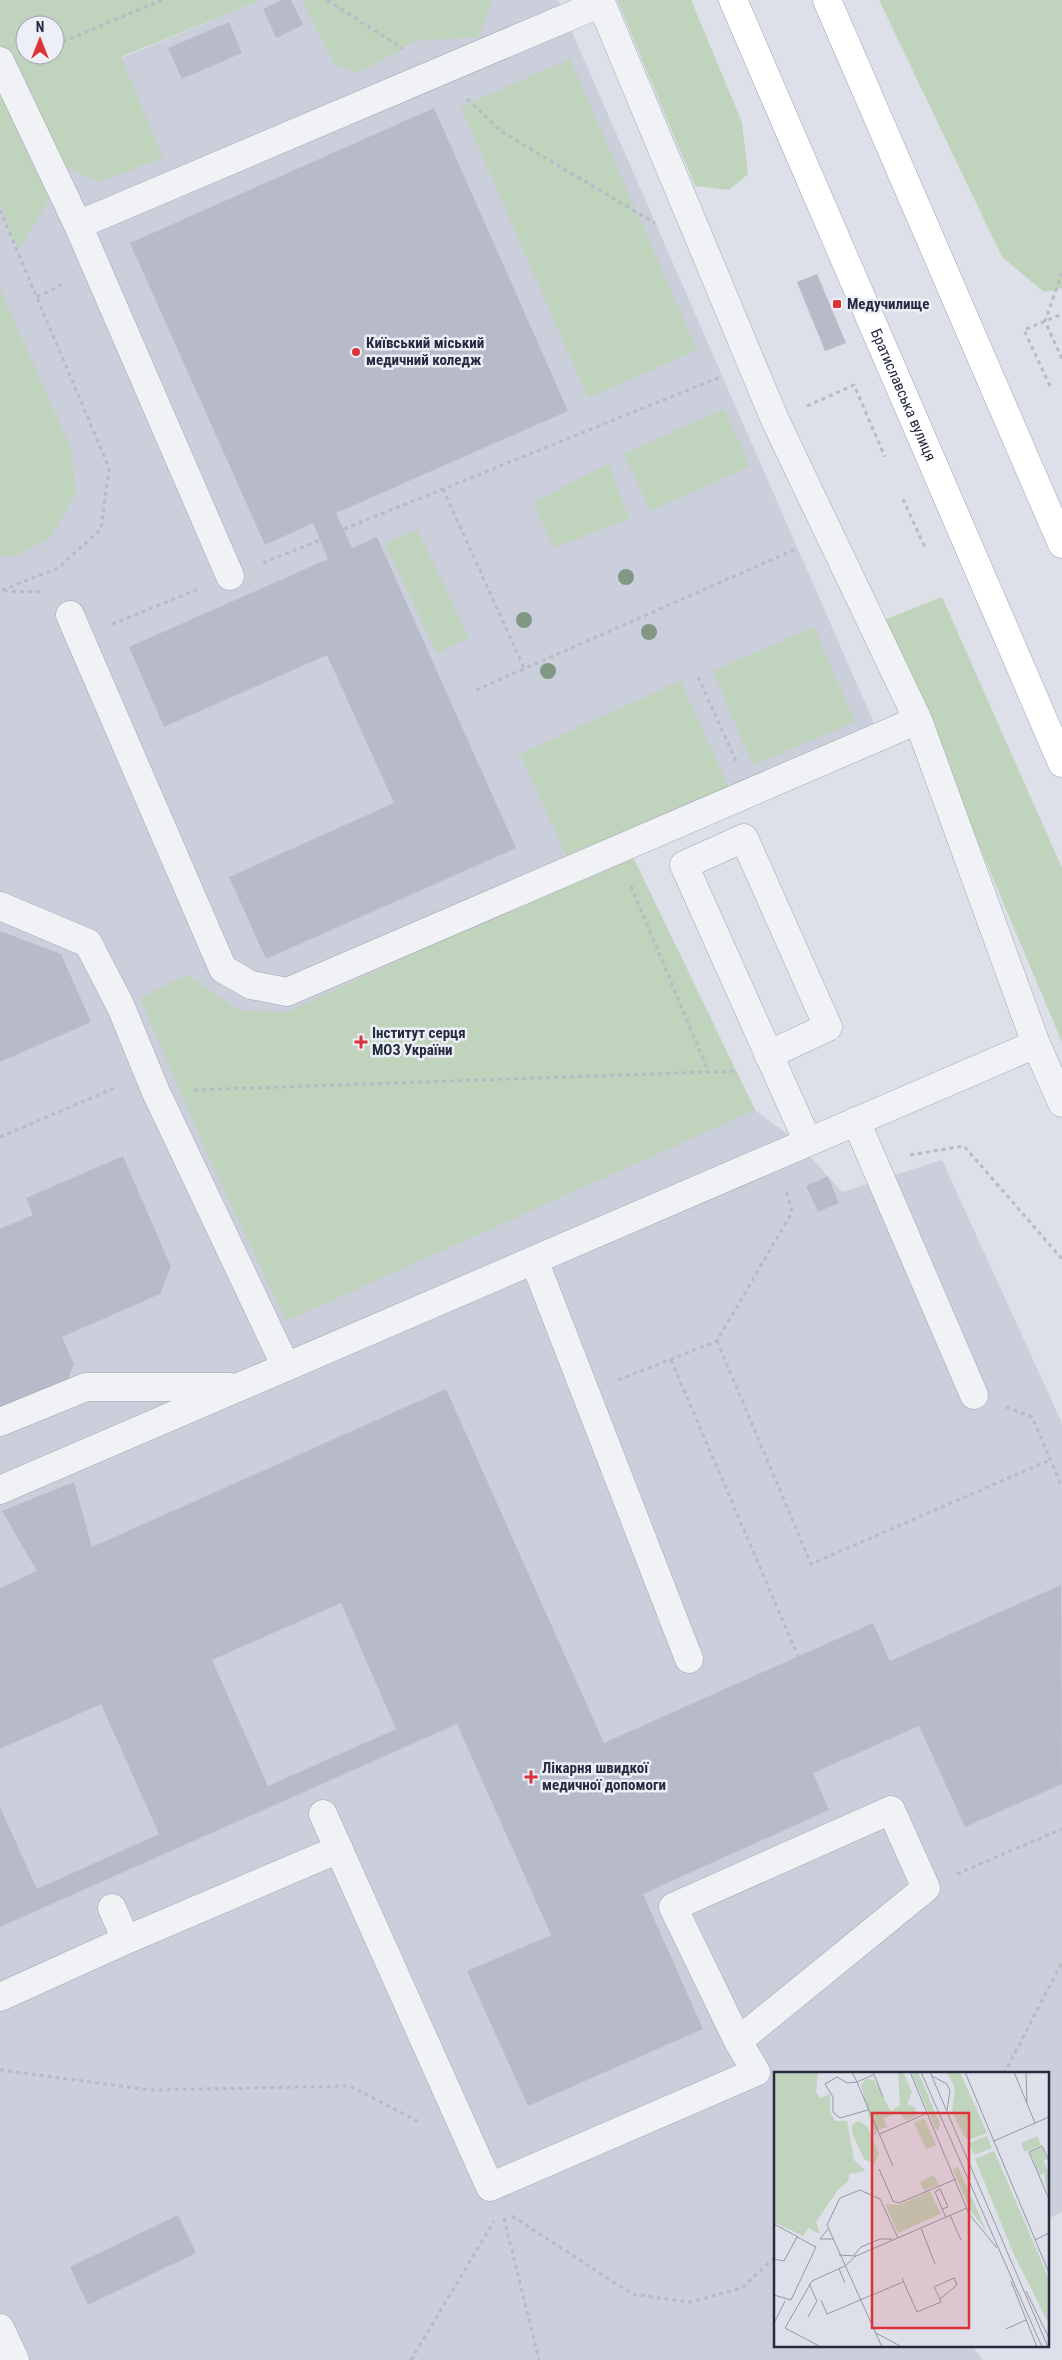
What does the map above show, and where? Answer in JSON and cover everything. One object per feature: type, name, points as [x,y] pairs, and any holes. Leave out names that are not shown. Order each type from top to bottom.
[{"type":"main road","name":"Братиславська вулиця","points":[[733,0],[1062,763]]},
{"type":"main road","points":[[826,0],[1062,544]]},
{"type":"lane","points":[[78,225],[438,73],[601,1],[775,420],[918,720],[1036,1044],[1062,1103]]},
{"type":"lane","points":[[0,61],[78,225],[230,576]]},
{"type":"lane","points":[[70,615],[223,969],[252,985],[287,992],[918,720]]},
{"type":"lane","points":[[768,1055],[828,1027],[744,838],[684,865],[768,1055],[808,1142]]},
{"type":"lane","points":[[0,906],[88,943],[121,1007],[152,1082],[286,1367]]},
{"type":"lane","points":[[0,1490],[1036,1044]]},
{"type":"lane","points":[[856,1121],[974,1395]]},
{"type":"lane","points":[[534,1260],[689,1659]]},
{"type":"lane","points":[[0,1422],[86,1387],[241,1386]]},
{"type":"lane","points":[[324,1814],[496,2198],[756,2072],[738,2041],[673,1907],[891,1810],[926,1888],[738,2041]]},
{"type":"lane","points":[[0,1997],[126,1940],[339,1849]]},
{"type":"lane","points":[[112,1908],[126,1940]]},
{"type":"lane","points":[[0,2328],[15,2360]]},
{"type":"path","points":[[65,41],[162,0]]},
{"type":"path","points":[[327,0],[438,73],[502,132],[658,225]]},
{"type":"path","points":[[0,210],[109,468],[101,529],[58,568],[0,591]]},
{"type":"path","points":[[1062,273],[1045,320],[1062,359]]},
{"type":"path","points":[[1050,386],[1024,330],[1062,314]]},
{"type":"path","points":[[344,529],[728,374]]},
{"type":"path","points":[[807,406],[854,385],[885,457]]},
{"type":"path","points":[[443,489],[524,668]]},
{"type":"path","points":[[903,498],[926,550]]},
{"type":"path","points":[[476,690],[800,546]]},
{"type":"path","points":[[698,677],[750,792]]},
{"type":"path","points":[[631,886],[709,1073]]},
{"type":"path","points":[[0,1137],[152,1082],[233,1090],[745,1071]]},
{"type":"path","points":[[873,1161],[964,1146],[1062,1258]]},
{"type":"path","points":[[584,1392],[717,1341],[792,1212],[785,1185]]},
{"type":"path","points":[[717,1341],[811,1564],[1050,1460]]},
{"type":"path","points":[[671,1360],[798,1656]]},
{"type":"path","points":[[974,1395],[1032,1417],[1062,1487]]},
{"type":"path","points":[[926,1888],[1062,1829]]},
{"type":"path","points":[[1005,2072],[1062,1962]]},
{"type":"path","points":[[0,2070],[150,2090],[350,2086],[424,2125]]},
{"type":"path","points":[[496,2198],[632,2294],[690,2302],[742,2288],[774,2258]]},
{"type":"path","points":[[410,2360],[496,2198]]},
{"type":"path","points":[[496,2198],[539,2360]]},
{"type":"shaded area","points":[[261,0],[558,0],[884,746],[631,853],[755,1110],[794,1139],[842,1192],[942,1160],[1062,1423],[1062,2212],[1050,2218],[1050,2072],[774,2072],[774,2348],[974,2348],[983,2360],[0,2360],[0,71],[30,96]]},
{"type":"green space","points":[[0,0],[261,0],[121,57],[163,158],[98,182],[68,168],[18,251],[0,202]]},
{"type":"green space","points":[[302,0],[492,0],[479,37],[416,41],[358,73],[334,63]]},
{"type":"green space","points":[[617,0],[691,0],[742,122],[748,174],[729,190],[695,186]]},
{"type":"green space","points":[[879,0],[1062,0],[1062,288],[1044,292],[1002,257]]},
{"type":"green space","points":[[570,59],[697,350],[588,398],[461,107]]},
{"type":"green space","points":[[0,289],[71,449],[76,493],[51,537],[15,556],[0,556]]},
{"type":"green space","points":[[724,409],[750,466],[650,511],[624,454]]},
{"type":"green space","points":[[609,463],[629,519],[554,547],[533,503]]},
{"type":"green space","points":[[417,529],[469,638],[437,653],[385,544]]},
{"type":"green space","points":[[942,597],[1062,868],[1062,1042],[884,620]]},
{"type":"green space","points":[[814,627],[855,722],[753,765],[713,671]]},
{"type":"green space","points":[[680,681],[729,787],[569,861],[520,754]]},
{"type":"green space","points":[[631,853],[755,1110],[286,1321],[206,1151],[140,998],[188,975],[240,1011],[287,1012]]},
{"type":"building","points":[[281,0],[291,0],[303,25],[276,38],[263,9]]},
{"type":"building","points":[[229,22],[242,53],[182,79],[168,48]]},
{"type":"building","points":[[434,108],[568,411],[336,513],[352,548],[377,537],[516,848],[266,959],[229,877],[394,803],[327,655],[164,727],[129,647],[328,559],[313,523],[265,545],[130,243]]},
{"type":"building","points":[[817,274],[846,343],[825,351],[797,282]]},
{"type":"building","points":[[0,931],[61,954],[91,1022],[0,1062]]},
{"type":"building","points":[[123,1156],[171,1267],[160,1294],[62,1337],[74,1364],[57,1405],[0,1429],[0,1229],[33,1215],[26,1198]]},
{"type":"building","points":[[828,1176],[839,1203],[818,1212],[806,1186]]},
{"type":"building","points":[[446,1389],[604,1743],[873,1623],[890,1661],[1061,1585],[1062,1784],[965,1827],[919,1726],[813,1773],[829,1810],[643,1894],[703,2029],[528,2106],[467,1971],[551,1935],[457,1724],[0,1927],[0,1807],[37,1889],[159,1834],[101,1704],[0,1749],[0,1588],[37,1571],[2,1511],[74,1482],[92,1547]],"holes":[[[341,1603],[396,1729],[268,1786],[212,1660]]]},
{"type":"building","points":[[178,2215],[196,2253],[88,2305],[70,2267]]},
{"type":"place","name":"Медучилище","points":[[837,304]]},
{"type":"place","name":"Київський міський медичний коледж","points":[[356,352]]},
{"type":"place","name":"Інститут серця МОЗ України","points":[[361,1042]]},
{"type":"place","name":"Лікарня швидкої медичної допомоги","points":[[531,1777]]}]
